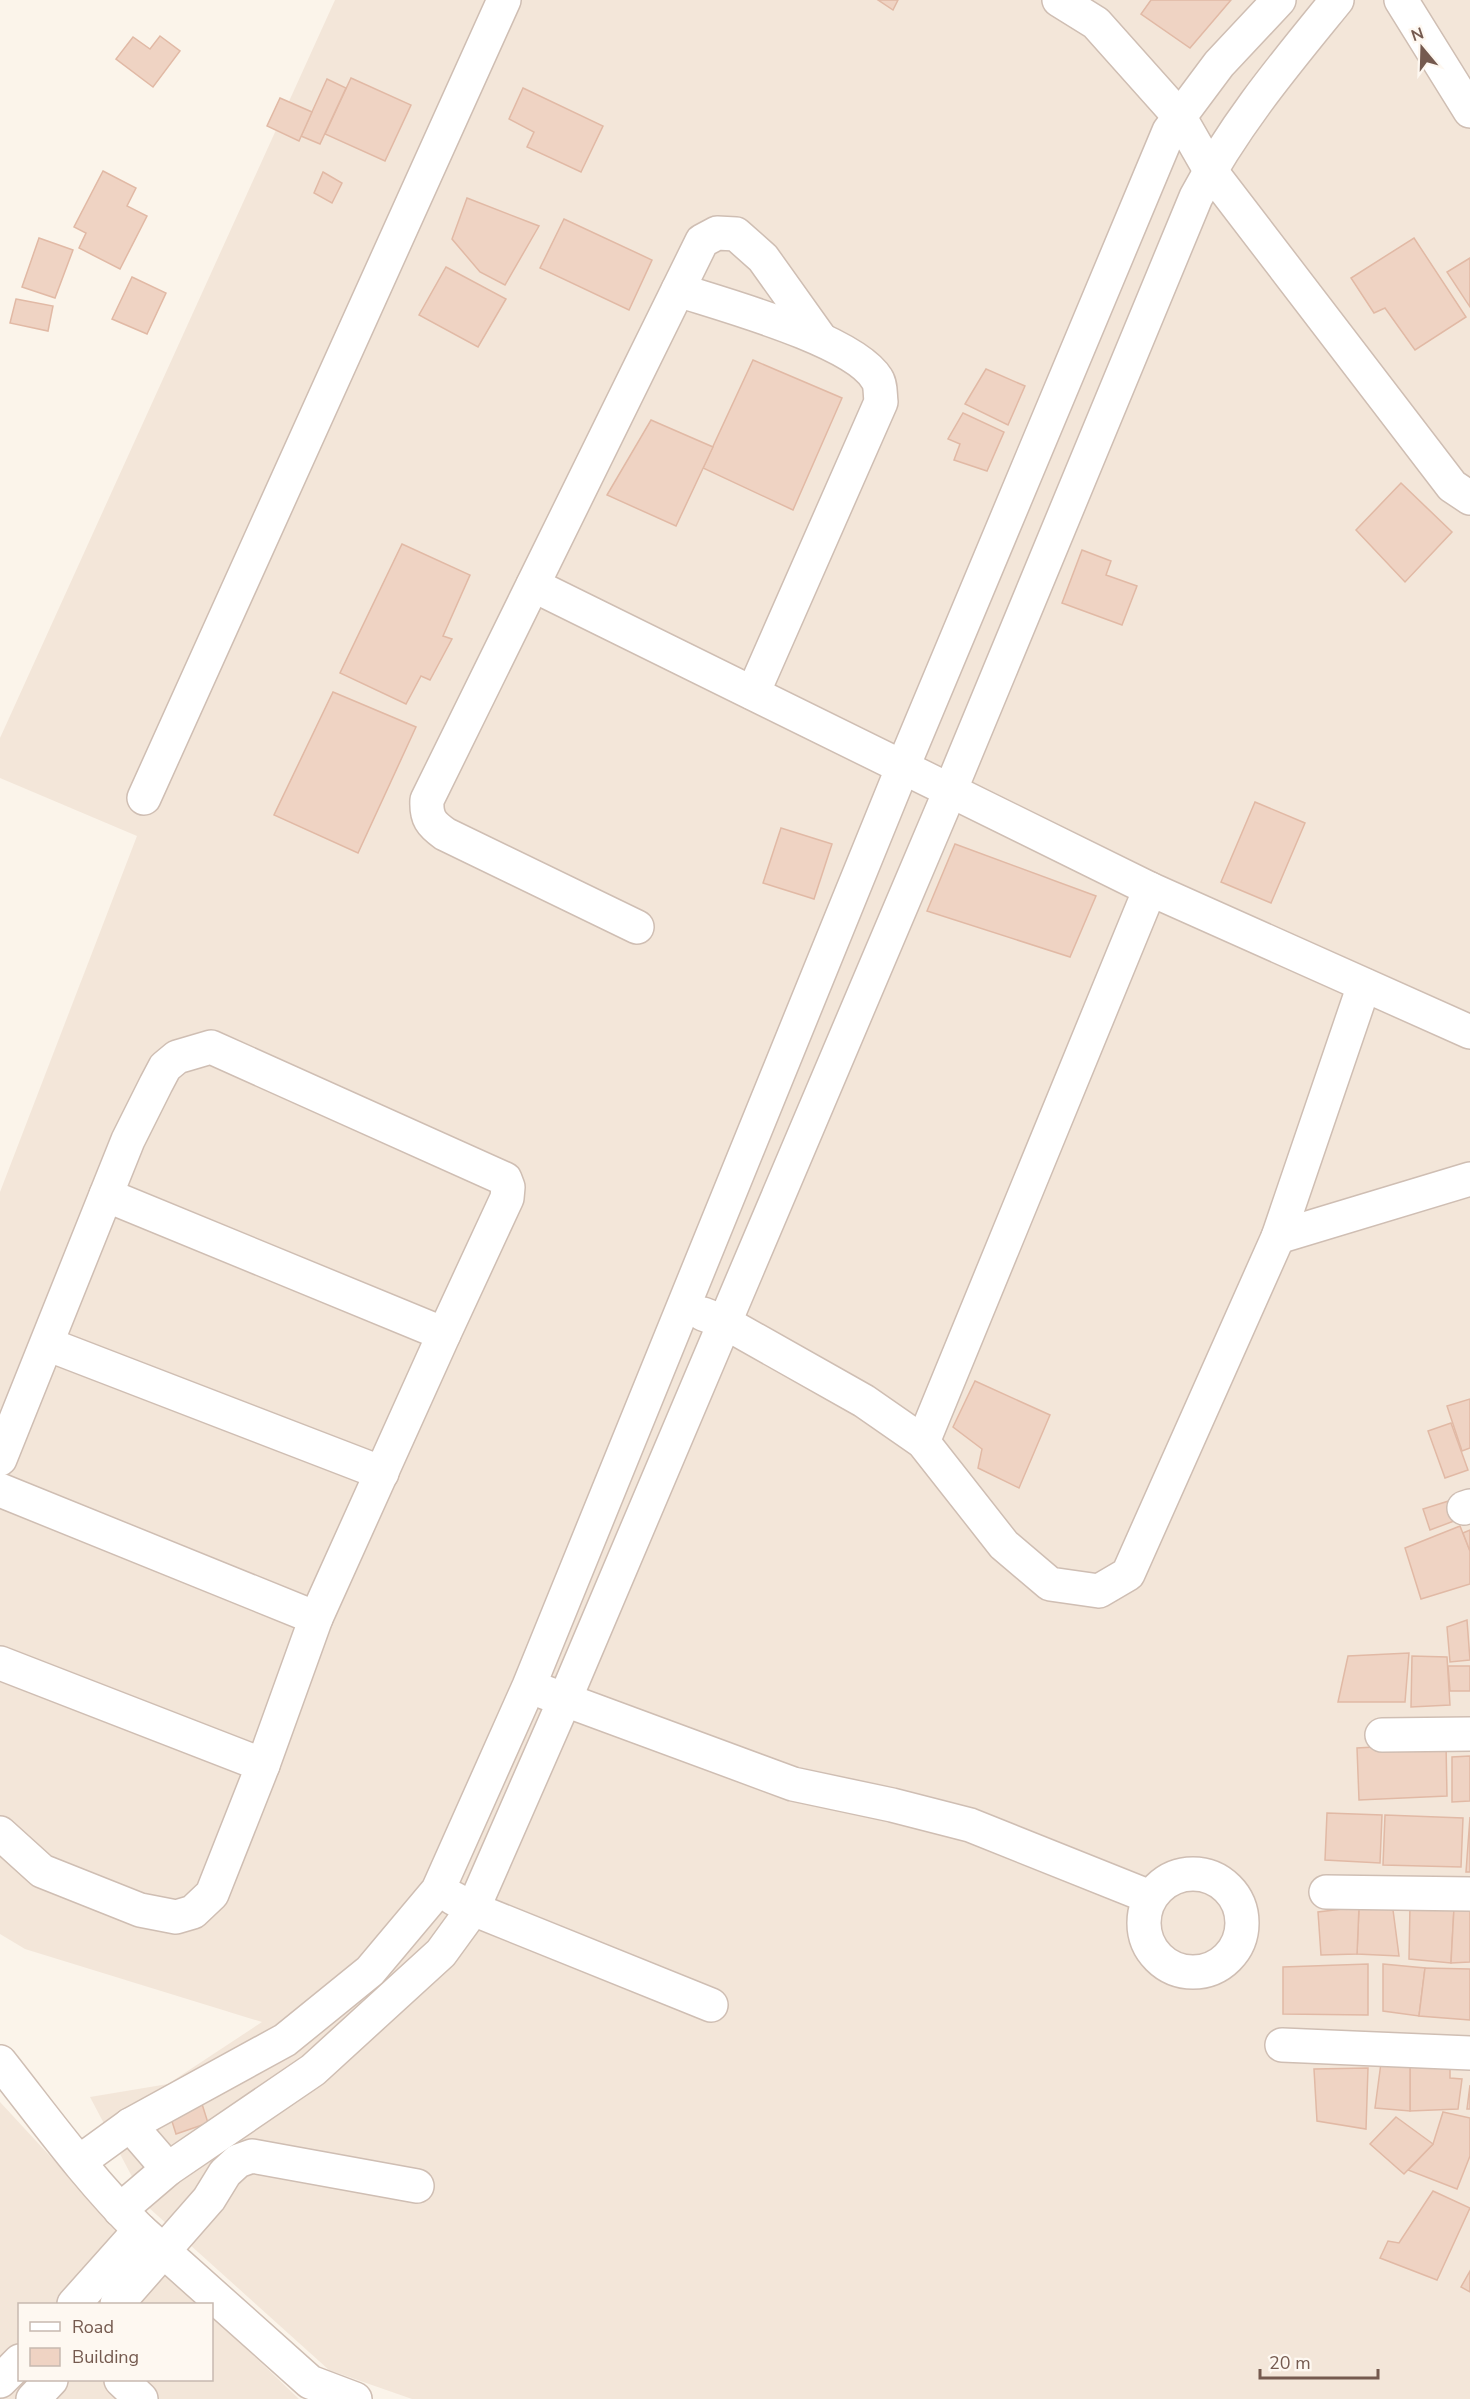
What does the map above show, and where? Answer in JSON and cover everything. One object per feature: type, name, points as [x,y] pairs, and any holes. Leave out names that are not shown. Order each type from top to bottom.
[{"type":"street","points":[[144,798],[504,0]]},
{"type":"street","points":[[1059,0],[1096,23],[1179,116],[1210,170],[1452,486],[1470,498]]},
{"type":"street","points":[[79,2162],[130,2125],[285,2040],[370,1971],[438,1890],[529,1686],[902,769],[1169,131],[1219,64],[1280,0]]},
{"type":"street","points":[[75,2303],[130,2220],[168,2169],[313,2070],[441,1953],[473,1909],[566,1699],[634,1533],[950,791],[1196,197],[1210,170],[1252,106],[1337,0]]},
{"type":"street","points":[[1401,0],[1470,111]]},
{"type":"street","points":[[637,927],[445,834],[432,824],[426,814],[428,800],[702,240],[717,232],[736,234],[763,258],[820,338]]},
{"type":"street","points":[[678,290],[820,338],[868,369],[879,381],[881,402],[753,693]]},
{"type":"street","points":[[1041,439],[1087,459]]},
{"type":"street","points":[[533,585],[1150,890],[1470,1032]]},
{"type":"street","points":[[923,1442],[1150,890]]},
{"type":"street","points":[[684,1306],[724,1322],[864,1401],[923,1442],[1004,1545],[1050,1584],[1099,1590],[1128,1574],[1278,1237],[1364,985]]},
{"type":"street","points":[[793,1037],[838,1055]]},
{"type":"street","points":[[0,1459],[128,1140],[165,1067],[177,1057],[210,1047],[505,1179],[508,1187],[507,1198],[316,1618],[264,1765],[212,1894],[193,1912],[176,1917],[140,1910],[42,1871],[0,1833]]},
{"type":"street","points":[[1278,1237],[1470,1179]]},
{"type":"street","points":[[106,1195],[444,1334]]},
{"type":"street","points":[[47,1344],[382,1473]]},
{"type":"street","points":[[0,1490],[316,1618]]},
{"type":"street","points":[[597,1519],[634,1533]]},
{"type":"street","points":[[0,1663],[264,1765]]},
{"type":"street","points":[[529,1686],[793,1784],[892,1805],[970,1825],[1150,1897]]},
{"type":"street","points":[[1382,1735],[1470,1734]]},
{"type":"street","points":[[438,1890],[473,1909],[711,2005]]},
{"type":"street","points":[[1326,1892],[1470,1894]]},
{"type":"street","points":[[1282,2045],[1470,2053]]},
{"type":"street","points":[[0,2062],[79,2162],[130,2220],[310,2382],[355,2399]]},
{"type":"street","points":[[130,2125],[168,2169]]},
{"type":"street","points":[[118,2303],[209,2199],[225,2174],[238,2161],[252,2156],[417,2186]]},
{"type":"street","points":[[0,2381],[18,2363]]},
{"type":"street","points":[[33,2399],[49,2381]]},
{"type":"street","points":[[124,2381],[141,2399]]},
{"type":"shaded area","points":[[335,0],[1470,0],[1470,2399],[412,2399],[329,2370],[148,2207],[90,2097],[168,2084],[262,2022],[25,1949],[0,1934],[0,1192],[137,836],[0,778],[0,738]]},
{"type":"shaded area","points":[[0,2102],[99,2209],[198,2303],[18,2303],[18,2381],[213,2381],[213,2317],[299,2399],[0,2399]]},
{"type":"building","points":[[878,0],[898,0],[893,10]]},
{"type":"building","points":[[1151,0],[1231,0],[1190,48],[1141,14]]},
{"type":"building","points":[[160,36],[180,51],[153,87],[116,59],[133,37],[150,49]]},
{"type":"building","points":[[351,78],[411,105],[385,161],[325,134]]},
{"type":"building","points":[[327,79],[346,88],[320,144],[301,136]]},
{"type":"building","points":[[523,88],[603,126],[581,172],[527,147],[534,132],[509,119]]},
{"type":"building","points":[[280,98],[312,112],[299,141],[267,126]]},
{"type":"building","points":[[103,171],[136,188],[127,206],[147,216],[120,269],[79,248],[86,233],[74,227]]},
{"type":"building","points":[[323,172],[342,183],[332,203],[314,193]]},
{"type":"building","points":[[467,198],[539,226],[505,285],[480,272],[452,239]]},
{"type":"building","points":[[564,219],[652,260],[629,310],[540,268]]},
{"type":"building","points":[[39,238],[73,250],[55,298],[22,287]]},
{"type":"building","points":[[1414,238],[1466,317],[1415,350],[1385,308],[1374,313],[1351,278]]},
{"type":"building","points":[[1470,258],[1470,307],[1447,272]]},
{"type":"building","points":[[446,267],[506,299],[478,347],[419,315]]},
{"type":"building","points":[[132,277],[166,293],[147,334],[112,319]]},
{"type":"building","points":[[16,299],[53,306],[48,331],[10,323]]},
{"type":"building","points":[[753,360],[842,398],[793,510],[703,468]]},
{"type":"building","points":[[986,369],[1025,386],[1008,425],[965,404]]},
{"type":"building","points":[[963,413],[1004,432],[987,471],[954,460],[960,444],[948,439]]},
{"type":"building","points":[[651,420],[713,447],[676,526],[607,495]]},
{"type":"building","points":[[1401,483],[1452,532],[1405,582],[1356,530]]},
{"type":"building","points":[[402,544],[470,575],[443,636],[452,639],[430,680],[421,676],[406,704],[340,673]]},
{"type":"building","points":[[1082,550],[1111,561],[1106,575],[1137,586],[1122,625],[1062,603]]},
{"type":"building","points":[[333,692],[416,727],[358,853],[274,815]]},
{"type":"building","points":[[1255,802],[1305,823],[1271,903],[1221,882]]},
{"type":"building","points":[[781,828],[832,844],[814,899],[763,883]]},
{"type":"building","points":[[955,844],[1096,896],[1070,957],[927,911]]},
{"type":"building","points":[[975,1381],[1050,1415],[1019,1488],[978,1468],[982,1449],[953,1427]]},
{"type":"building","points":[[1470,1399],[1470,1448],[1462,1451],[1447,1406]]},
{"type":"building","points":[[1451,1423],[1468,1470],[1445,1478],[1428,1431]]},
{"type":"building","points":[[1455,1499],[1462,1518],[1430,1530],[1423,1509]]},
{"type":"building","points":[[1460,1526],[1470,1551],[1470,1584],[1421,1599],[1405,1548]]},
{"type":"building","points":[[1470,1530],[1470,1551],[1463,1533]]},
{"type":"building","points":[[1467,1620],[1470,1660],[1450,1662],[1447,1627]]},
{"type":"building","points":[[1409,1653],[1405,1702],[1338,1702],[1348,1656]]},
{"type":"building","points":[[1412,1656],[1447,1657],[1450,1705],[1411,1707]]},
{"type":"building","points":[[1448,1666],[1470,1666],[1470,1691],[1450,1691]]},
{"type":"building","points":[[1446,1743],[1447,1796],[1359,1800],[1357,1748]]},
{"type":"building","points":[[1470,1756],[1470,1801],[1452,1802],[1452,1757]]},
{"type":"building","points":[[1327,1813],[1382,1815],[1380,1863],[1325,1860]]},
{"type":"building","points":[[1385,1815],[1463,1818],[1461,1867],[1383,1865]]},
{"type":"building","points":[[1470,1817],[1470,1872],[1466,1872]]},
{"type":"building","points":[[1410,1905],[1454,1908],[1451,1963],[1409,1959]]},
{"type":"building","points":[[1359,1907],[1393,1910],[1399,1956],[1357,1954]]},
{"type":"building","points":[[1359,1907],[1357,1954],[1321,1955],[1318,1912]]},
{"type":"building","points":[[1454,1908],[1470,1909],[1470,1962],[1451,1963]]},
{"type":"building","points":[[1368,1964],[1368,2015],[1283,2014],[1283,1967]]},
{"type":"building","points":[[1383,1964],[1425,1968],[1419,2016],[1383,2011]]},
{"type":"building","points":[[1425,1968],[1470,1969],[1470,2020],[1419,2016]]},
{"type":"building","points":[[1450,2060],[1450,2078],[1462,2079],[1458,2109],[1410,2111],[1410,2064]]},
{"type":"building","points":[[1381,2063],[1410,2064],[1410,2111],[1375,2108]]},
{"type":"building","points":[[1368,2068],[1366,2129],[1317,2121],[1314,2069]]},
{"type":"building","points":[[1470,2085],[1470,2109],[1467,2109]]},
{"type":"building","points":[[202,2104],[208,2123],[176,2134],[170,2115]]},
{"type":"building","points":[[1443,2112],[1470,2118],[1470,2156],[1457,2189],[1408,2170],[1433,2144]]},
{"type":"building","points":[[1396,2117],[1433,2144],[1404,2174],[1370,2144]]},
{"type":"building","points":[[1433,2191],[1470,2208],[1437,2280],[1380,2258],[1388,2241],[1399,2243]]},
{"type":"building","points":[[1470,2271],[1470,2292],[1461,2287]]}]
